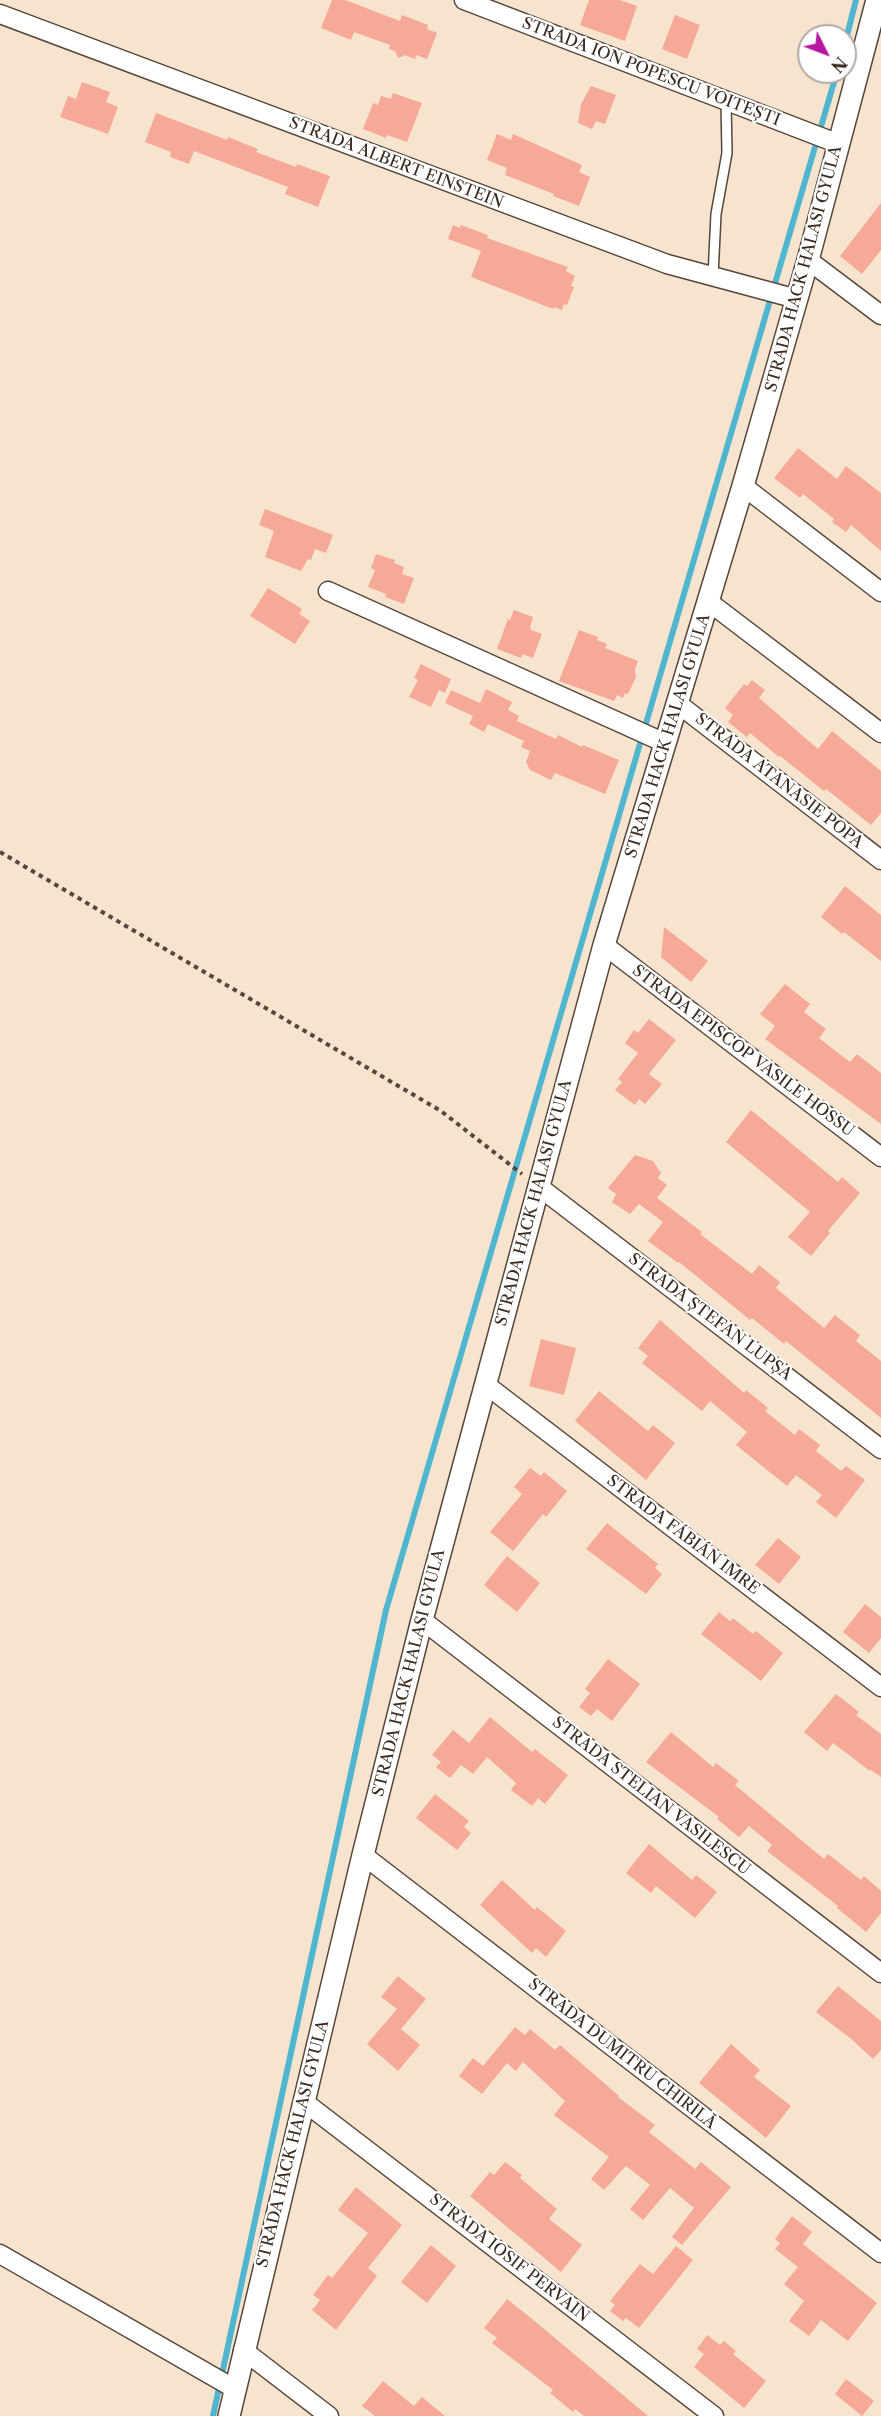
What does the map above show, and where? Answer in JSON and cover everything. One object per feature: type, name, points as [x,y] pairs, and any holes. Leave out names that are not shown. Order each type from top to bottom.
[{"type":"street","name":"STRADA ION POPESCU VOITEȘTI","points":[[464,0],[834,142]]},
{"type":"street","name":"STRADA HACK HALASI GYULA","points":[[229,2416],[363,1855],[422,1620],[485,1384],[531,1180],[709,602],[794,299],[808,260],[834,142],[876,5]]},
{"type":"street","name":"STRADA ALBERT EINSTEIN","points":[[0,14],[656,260],[794,299]]},
{"type":"street","points":[[808,260],[881,315]]},
{"type":"street","points":[[743,486],[881,592]]},
{"type":"street","points":[[328,591],[665,743]]},
{"type":"street","points":[[709,602],[881,733]]},
{"type":"street","name":"STRADA ATANASIE POPA","points":[[677,703],[881,860]]},
{"type":"street","name":"STRADA EPISCOP VASILE HOSSU","points":[[604,945],[881,1157]]},
{"type":"street","name":"STRADA ȘTEFAN LUPȘA","points":[[531,1180],[881,1449]]},
{"type":"street","name":"STRADA FÁBIÁN IMRE","points":[[485,1384],[881,1687]]},
{"type":"street","name":"STRADA STELIAN VASILESCU","points":[[422,1620],[881,1973]]},
{"type":"street","name":"STRADA DUMITRU CHIRILĂ","points":[[363,1855],[881,2253]]},
{"type":"street","name":"STRADA IOSIF PERVAIN","points":[[303,2101],[714,2416]]},
{"type":"street","points":[[0,2254],[235,2389]]},
{"type":"street","points":[[243,2350],[329,2416]]},
{"type":"lane","points":[[713,276],[716,214],[727,153],[726,101]]},
{"type":"path","points":[[0,852],[441,1111],[531,1180]]},
{"type":"building","points":[[332,0],[345,0],[400,21],[402,15],[428,25],[427,29],[437,33],[427,59],[416,55],[415,59],[405,55],[398,58],[395,51],[389,49],[390,45],[354,32],[351,40],[321,28]]},
{"type":"building","points":[[589,0],[620,0],[637,6],[625,41],[580,25]]},
{"type":"building","points":[[675,15],[700,25],[687,59],[662,49]]},
{"type":"building","points":[[82,82],[110,92],[106,102],[118,107],[108,134],[60,117],[68,96],[76,99]]},
{"type":"building","points":[[591,86],[616,95],[605,124],[596,121],[592,129],[578,123],[581,104]]},
{"type":"building","points":[[393,93],[422,103],[407,142],[387,135],[386,138],[363,129],[373,103],[378,105],[381,96],[391,99]]},
{"type":"building","points":[[156,113],[227,140],[228,137],[258,149],[256,152],[296,167],[297,164],[330,176],[318,207],[285,194],[288,187],[194,151],[189,164],[170,157],[171,152],[145,142]]},
{"type":"building","points":[[497,134],[511,140],[513,134],[582,165],[579,172],[590,177],[579,206],[505,175],[507,168],[487,160]]},
{"type":"building","points":[[881,203],[881,250],[862,274],[840,256]]},
{"type":"building","points":[[453,225],[460,228],[461,225],[488,235],[487,238],[568,267],[566,271],[575,276],[571,286],[574,287],[567,305],[564,304],[562,310],[554,307],[553,309],[471,277],[481,251],[448,239]]},
{"type":"building","points":[[798,448],[837,479],[846,466],[881,493],[881,551],[851,525],[846,532],[803,494],[800,498],[774,478]]},
{"type":"building","points":[[265,509],[333,535],[326,553],[315,549],[311,560],[308,559],[301,571],[265,557],[274,531],[259,525]]},
{"type":"building","points":[[376,554],[395,560],[394,563],[404,567],[402,574],[414,578],[404,604],[368,587],[375,570],[371,568]]},
{"type":"building","points":[[268,588],[302,609],[299,614],[310,621],[295,644],[250,616]]},
{"type":"building","points":[[514,610],[533,617],[531,630],[542,634],[533,658],[523,654],[521,658],[497,649],[508,619],[510,620]]},
{"type":"building","points":[[579,630],[598,637],[597,640],[607,644],[605,648],[638,661],[635,669],[636,677],[628,694],[625,693],[623,698],[617,695],[614,701],[559,681]]},
{"type":"building","points":[[421,664],[451,679],[445,693],[439,690],[431,707],[409,697],[418,680],[414,678]]},
{"type":"building","points":[[752,680],[765,690],[759,698],[818,749],[832,731],[881,771],[881,813],[871,825],[750,733],[747,737],[728,722],[733,715],[725,708],[744,684],[747,686]]},
{"type":"building","points":[[486,689],[512,702],[508,710],[519,716],[517,721],[556,739],[558,735],[582,747],[583,745],[619,760],[605,794],[555,773],[551,780],[530,770],[526,762],[530,751],[521,747],[524,741],[488,724],[484,732],[469,724],[473,716],[445,703],[451,690],[480,703]]},
{"type":"building","points":[[845,886],[881,915],[881,961],[821,917]]},
{"type":"building","points":[[664,927],[708,961],[691,982],[661,957]]},
{"type":"building","points":[[785,984],[810,1004],[804,1012],[826,1029],[819,1038],[850,1062],[857,1054],[881,1073],[881,1124],[765,1039],[775,1026],[760,1014]]},
{"type":"building","points":[[649,1019],[676,1040],[649,1074],[662,1084],[645,1104],[639,1099],[635,1105],[615,1090],[622,1082],[618,1079],[638,1053],[625,1043],[634,1030],[638,1033]]},
{"type":"building","points":[[751,1110],[838,1182],[842,1177],[860,1193],[828,1231],[830,1233],[811,1256],[788,1237],[810,1212],[726,1142]]},
{"type":"building","points":[[635,1155],[653,1161],[661,1173],[658,1178],[667,1185],[657,1198],[702,1232],[700,1234],[752,1274],[759,1265],[780,1282],[776,1288],[824,1328],[835,1315],[860,1335],[856,1341],[881,1361],[881,1418],[786,1341],[784,1344],[752,1318],[750,1320],[679,1262],[648,1241],[663,1222],[639,1204],[630,1214],[612,1202],[616,1194],[608,1188]]},
{"type":"building","points":[[660,1320],[744,1393],[746,1390],[768,1408],[765,1411],[795,1435],[799,1429],[820,1445],[816,1451],[841,1471],[846,1466],[865,1480],[836,1518],[816,1502],[822,1495],[796,1475],[787,1486],[736,1445],[747,1432],[710,1401],[702,1411],[642,1363],[648,1356],[638,1348]]},
{"type":"building","points":[[541,1339],[576,1348],[564,1395],[529,1386]]},
{"type":"building","points":[[599,1391],[648,1431],[653,1425],[675,1443],[646,1480],[575,1421]]},
{"type":"building","points":[[530,1468],[541,1476],[544,1472],[567,1491],[546,1517],[543,1514],[513,1551],[490,1532],[522,1494],[514,1487]]},
{"type":"building","points":[[607,1523],[658,1564],[655,1568],[662,1574],[646,1594],[586,1549]]},
{"type":"building","points":[[778,1538],[801,1557],[779,1584],[755,1565]]},
{"type":"building","points":[[507,1556],[540,1583],[517,1612],[484,1585]]},
{"type":"building","points":[[865,1604],[881,1617],[881,1638],[869,1653],[843,1632]]},
{"type":"building","points":[[719,1612],[730,1621],[733,1618],[753,1634],[756,1631],[783,1653],[761,1681],[701,1634]]},
{"type":"building","points":[[608,1659],[640,1684],[612,1721],[597,1709],[591,1716],[579,1707],[590,1693],[585,1689]]},
{"type":"building","points":[[836,1694],[859,1712],[856,1715],[881,1734],[881,1777],[833,1743],[827,1751],[804,1732]]},
{"type":"building","points":[[490,1717],[532,1752],[535,1749],[568,1775],[545,1804],[538,1798],[532,1806],[511,1790],[516,1783],[487,1757],[473,1774],[461,1765],[450,1778],[436,1767],[441,1762],[432,1755],[453,1730],[469,1743]]},
{"type":"building","points":[[671,1732],[713,1767],[716,1763],[739,1781],[735,1785],[824,1859],[828,1854],[861,1880],[864,1876],[881,1891],[881,1913],[866,1932],[837,1908],[838,1906],[767,1851],[772,1845],[749,1826],[739,1837],[717,1819],[719,1817],[646,1762]]},
{"type":"building","points":[[435,1794],[469,1821],[464,1827],[471,1833],[457,1850],[416,1818]]},
{"type":"building","points":[[649,1844],[692,1880],[696,1875],[717,1892],[695,1918],[656,1886],[651,1893],[626,1873]]},
{"type":"building","points":[[502,1880],[535,1910],[537,1907],[566,1931],[546,1957],[536,1948],[532,1953],[480,1905]]},
{"type":"building","points":[[398,1976],[426,1999],[401,2029],[420,2045],[398,2071],[367,2044],[397,2009],[381,1997]]},
{"type":"building","points":[[838,1986],[881,2021],[881,2050],[873,2059],[816,2012]]},
{"type":"building","points":[[515,2027],[525,2035],[530,2029],[555,2050],[560,2045],[618,2097],[655,2125],[649,2132],[695,2169],[701,2162],[731,2187],[682,2245],[672,2237],[694,2208],[670,2188],[643,2220],[630,2209],[650,2185],[626,2166],[604,2190],[591,2179],[609,2157],[554,2115],[565,2101],[523,2062],[516,2071],[507,2063],[482,2094],[459,2076],[473,2058],[483,2066]]},
{"type":"building","points":[[731,2044],[760,2070],[754,2077],[791,2106],[766,2138],[699,2083]]},
{"type":"building","points":[[505,2162],[522,2175],[520,2178],[557,2209],[549,2219],[582,2245],[561,2272],[470,2196],[490,2172],[494,2175]]},
{"type":"building","points":[[356,2187],[402,2225],[368,2268],[377,2276],[336,2330],[312,2310],[320,2300],[313,2295],[328,2275],[332,2278],[368,2233],[338,2210]]},
{"type":"building","points":[[792,2216],[812,2232],[803,2244],[877,2303],[848,2341],[821,2320],[809,2336],[789,2321],[804,2301],[784,2284],[798,2267],[775,2249],[780,2243],[775,2239]]},
{"type":"building","points":[[431,2245],[456,2266],[427,2303],[401,2282]]},
{"type":"building","points":[[676,2246],[693,2260],[639,2328],[626,2318],[623,2321],[610,2311],[615,2305],[610,2301],[640,2264],[653,2274]]},
{"type":"building","points":[[507,2299],[648,2416],[584,2416],[575,2409],[573,2412],[550,2393],[553,2390],[492,2343],[497,2338],[484,2328]]},
{"type":"building","points":[[707,2335],[720,2345],[724,2341],[736,2351],[733,2354],[766,2381],[744,2408],[694,2367],[704,2354],[697,2349]]},
{"type":"building","points":[[846,2379],[874,2401],[862,2416],[835,2394]]},
{"type":"building","points":[[383,2381],[414,2406],[422,2397],[445,2416],[375,2416],[362,2406]]},
{"type":"waterway","points":[[850,24],[856,0]]},
{"type":"waterway","points":[[213,2416],[386,1610],[833,84]]}]
